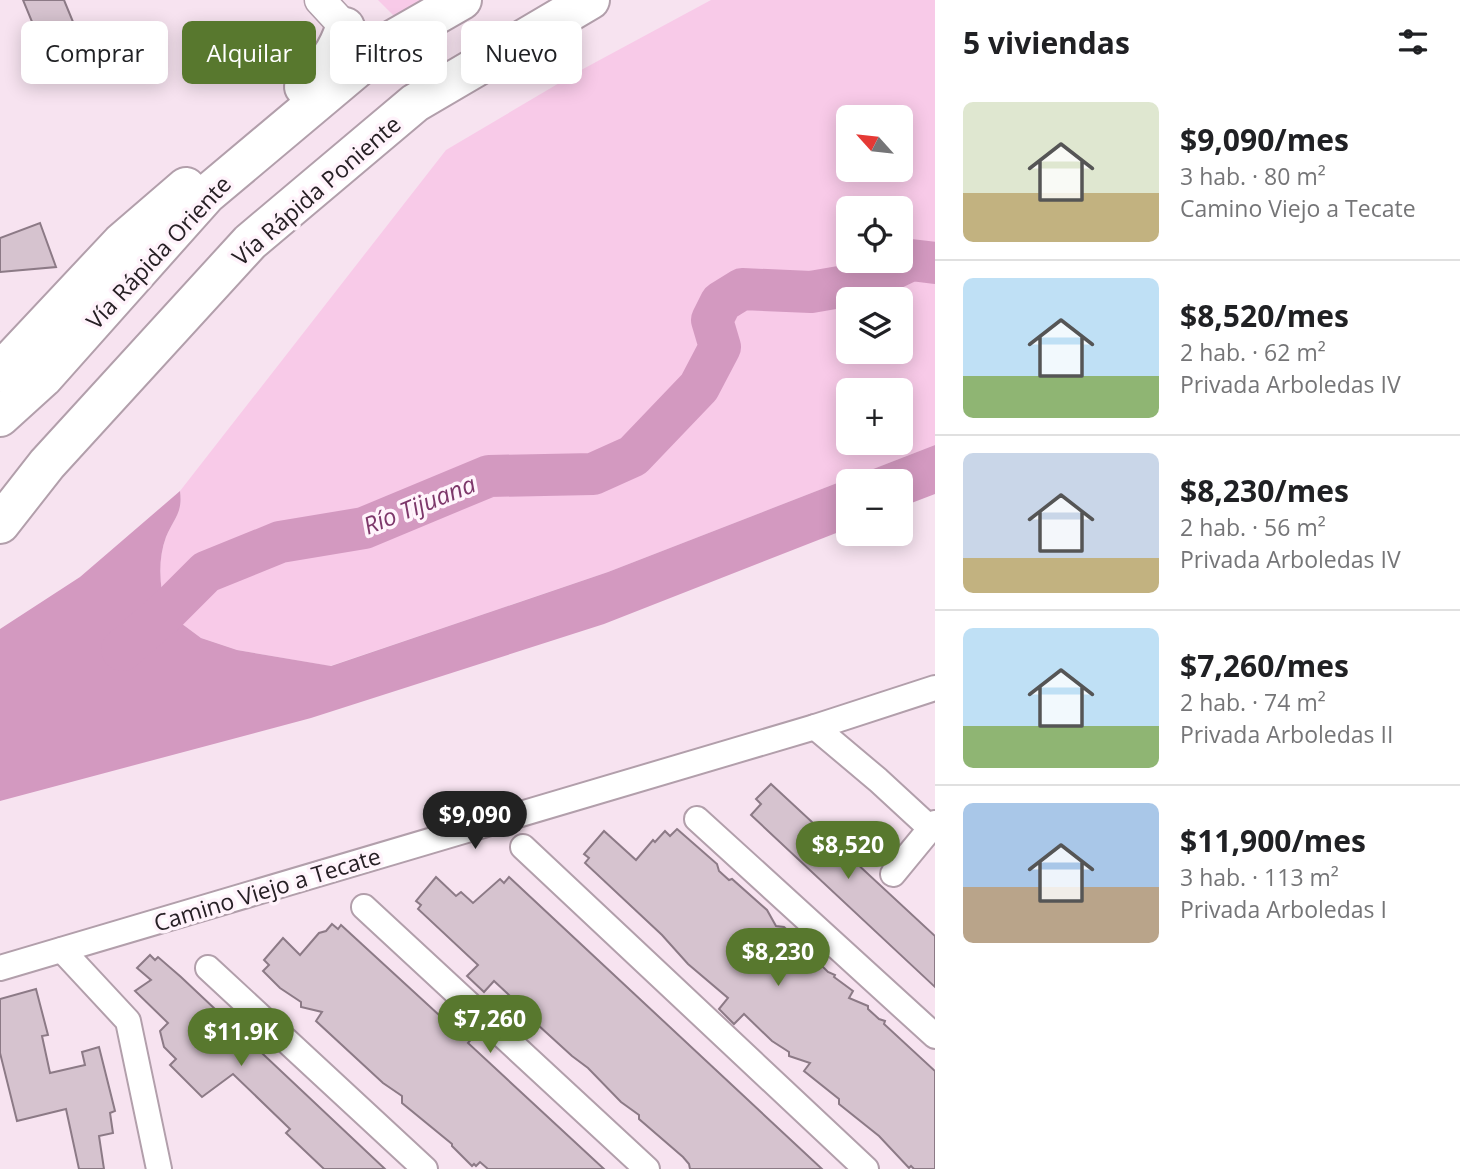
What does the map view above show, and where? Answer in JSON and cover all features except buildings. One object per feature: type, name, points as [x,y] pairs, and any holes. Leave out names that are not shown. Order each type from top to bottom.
[{"type":"highway","name":"Vía Rápida Oriente","points":[[0,417],[43,378],[206,195],[387,43],[462,0]]},
{"type":"highway","name":"Vía Rápida Poniente","points":[[0,524],[47,464],[250,242],[415,103],[590,0]]},
{"type":"highway","points":[[0,372],[121,243],[318,74],[340,45],[333,13]]},
{"type":"street","name":"Camino Viejo a Tecate","points":[[0,968],[814,727],[935,688]]},
{"type":"street","points":[[814,727],[932,825],[893,874]]},
{"type":"street","points":[[697,820],[935,1036]]},
{"type":"street","points":[[523,847],[866,1169]]},
{"type":"street","points":[[365,907],[647,1169]]},
{"type":"street","points":[[62,950],[128,1021],[159,1169]]},
{"type":"street","points":[[208,968],[425,1169]]},
{"type":"shaded area","points":[[378,0],[440,0],[404,21],[399,21]]},
{"type":"shaded area","points":[[711,0],[935,0],[935,445],[913,454],[913,378],[836,378],[836,455],[909,455],[873,469],[836,469],[836,483],[608,572],[330,666],[237,650],[201,638],[166,612],[162,593],[161,555],[179,510],[180,491],[446,150],[558,84],[582,84],[582,70]]},
{"type":"shaded area","points":[[935,445],[935,494],[913,502],[913,469],[873,469]]},
{"type":"shaded area","points":[[836,483],[836,533],[604,624],[311,718],[0,801],[0,629],[80,577],[180,491],[179,510],[161,555],[161,584],[166,612],[201,638],[237,650],[331,666],[608,572]]},
{"type":"waterway","name":"Río Tijuana","points":[[122,650],[206,572],[280,542],[364,528],[489,476],[593,474],[633,456],[699,387],[720,347],[712,320],[721,302],[742,289],[811,292],[863,283],[911,260],[935,263]]}]
